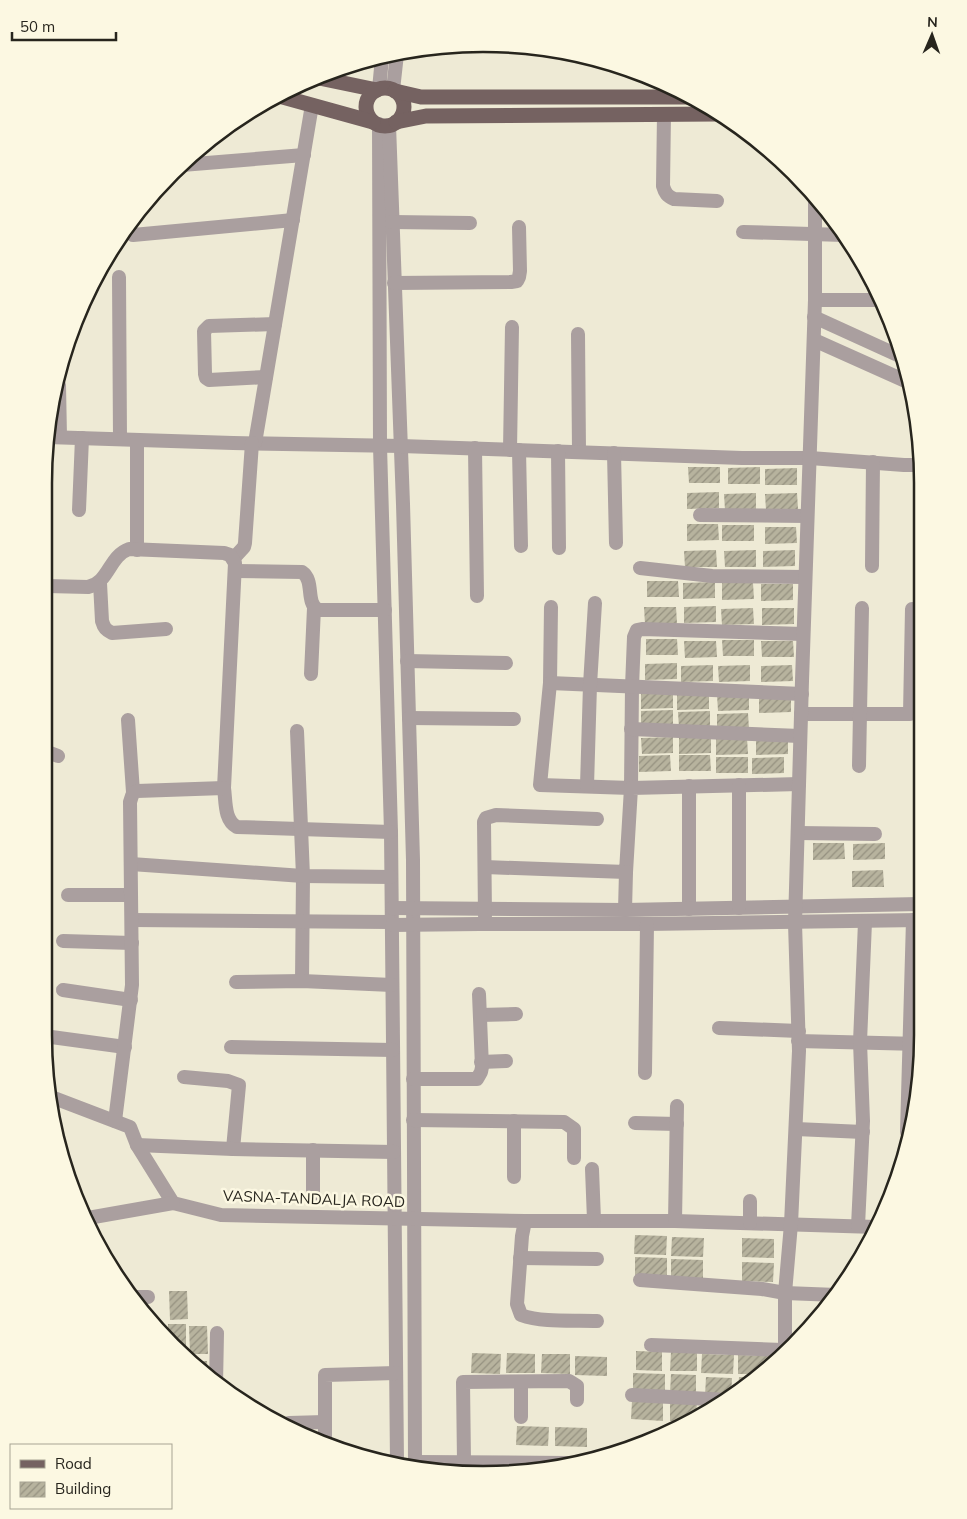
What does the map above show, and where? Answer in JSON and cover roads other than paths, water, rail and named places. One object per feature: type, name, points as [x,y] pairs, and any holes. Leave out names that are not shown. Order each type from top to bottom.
[{"type":"main road","points":[[331,80],[421,97],[674,97]]},
{"type":"main road","points":[[386,90],[400,95],[404,107],[401,118],[384,123],[369,117],[367,105],[368,99],[386,90]]},
{"type":"main road","points":[[289,99],[384,123],[426,116],[705,114]]},
{"type":"street","points":[[386,90],[395,62]]},
{"type":"street","points":[[383,65],[386,90]]},
{"type":"street","points":[[234,565],[245,542],[254,443],[312,105]]},
{"type":"street","points":[[664,114],[663,186],[668,197],[674,199],[717,201]]},
{"type":"street","points":[[384,123],[392,222],[401,446],[414,907],[415,1461]]},
{"type":"street","points":[[384,123],[380,446],[391,832],[397,1458]]},
{"type":"street","points":[[194,164],[304,155]]},
{"type":"street","points":[[785,1343],[785,1293],[791,1224],[799,1051],[795,922],[814,340],[815,208]]},
{"type":"street","points":[[133,236],[293,220]]},
{"type":"street","points":[[392,222],[470,223]]},
{"type":"street","points":[[394,283],[517,281],[520,271],[519,227]]},
{"type":"street","points":[[743,232],[835,235]]},
{"type":"street","points":[[119,277],[120,439]]},
{"type":"street","points":[[815,300],[873,300]]},
{"type":"street","points":[[814,317],[895,354]]},
{"type":"street","points":[[266,377],[209,380],[206,378],[204,331],[209,326],[275,324]]},
{"type":"street","points":[[512,327],[520,546]]},
{"type":"street","points":[[578,334],[579,452]]},
{"type":"street","points":[[814,340],[902,379]]},
{"type":"street","points":[[55,437],[475,448],[742,458],[810,458],[914,465]]},
{"type":"street","points":[[79,510],[82,438]]},
{"type":"street","points":[[137,440],[137,550]]},
{"type":"street","points":[[475,448],[477,596]]},
{"type":"street","points":[[558,451],[559,548]]},
{"type":"street","points":[[614,453],[616,543]]},
{"type":"street","points":[[872,462],[872,566]]},
{"type":"street","points":[[700,515],[808,516]]},
{"type":"street","points":[[52,586],[94,586],[100,582],[119,554],[129,550],[224,553],[230,555],[234,565],[224,788],[227,814],[231,824],[237,827],[391,832]]},
{"type":"street","points":[[234,565],[302,572],[308,579],[314,608],[311,674]]},
{"type":"street","points":[[640,568],[712,576],[805,576]]},
{"type":"street","points":[[100,582],[102,622],[107,631],[166,629]]},
{"type":"street","points":[[587,786],[595,604]]},
{"type":"street","points":[[551,607],[550,684],[540,785],[631,788],[799,784]]},
{"type":"street","points":[[314,608],[322,611],[384,610]]},
{"type":"street","points":[[859,766],[862,608]]},
{"type":"street","points":[[801,714],[910,714],[912,609]]},
{"type":"street","points":[[625,910],[631,788],[634,637],[637,630],[803,634]]},
{"type":"street","points":[[407,661],[506,663]]},
{"type":"street","points":[[550,684],[802,694]]},
{"type":"street","points":[[409,718],[514,719]]},
{"type":"street","points":[[115,1121],[131,1000],[130,802],[134,792],[128,720]]},
{"type":"street","points":[[631,729],[800,736]]},
{"type":"street","points":[[297,731],[303,876],[302,981]]},
{"type":"street","points":[[739,785],[739,908]]},
{"type":"street","points":[[688,786],[689,909]]},
{"type":"street","points":[[134,792],[224,788]]},
{"type":"street","points":[[485,924],[484,822],[486,818],[496,815],[596,819]]},
{"type":"street","points":[[798,833],[875,834]]},
{"type":"street","points":[[130,864],[303,876],[391,877]]},
{"type":"street","points":[[485,867],[626,872]]},
{"type":"street","points":[[68,895],[131,895]]},
{"type":"street","points":[[392,918],[414,907],[625,910],[914,904]]},
{"type":"street","points":[[132,920],[302,921],[392,918],[414,924],[647,924],[914,920]]},
{"type":"street","points":[[858,1226],[863,1132],[860,1042],[865,922]]},
{"type":"street","points":[[645,1073],[647,924]]},
{"type":"street","points":[[63,941],[132,943]]},
{"type":"street","points":[[236,982],[302,981],[392,985]]},
{"type":"street","points":[[63,990],[131,1000]]},
{"type":"street","points":[[413,1079],[477,1079],[481,1072],[479,994]]},
{"type":"street","points":[[480,1015],[516,1014]]},
{"type":"street","points":[[719,1028],[860,1042],[914,1044]]},
{"type":"street","points":[[52,1037],[125,1047]]},
{"type":"street","points":[[230,1047],[393,1050]]},
{"type":"street","points":[[910,1096],[914,1055]]},
{"type":"street","points":[[481,1062],[506,1062]]},
{"type":"street","points":[[184,1077],[239,1085],[233,1149]]},
{"type":"street","points":[[57,1099],[130,1127],[137,1145],[173,1203],[93,1217]]},
{"type":"street","points":[[675,1221],[677,1106]]},
{"type":"street","points":[[413,1120],[564,1122],[574,1129],[574,1158]]},
{"type":"street","points":[[514,1121],[514,1177]]},
{"type":"street","points":[[635,1123],[677,1124]]},
{"type":"street","points":[[796,1129],[863,1132]]},
{"type":"street","points":[[137,1145],[394,1152]]},
{"type":"street","points":[[313,1150],[313,1196]]},
{"type":"street","points":[[592,1169],[594,1220]]},
{"type":"street","points":[[750,1201],[750,1223]]},
{"type":"street","name":"VASNA-TANDALJA ROAD","points":[[173,1203],[221,1214],[525,1221],[675,1221],[870,1227]]},
{"type":"street","points":[[525,1221],[522,1236],[517,1304],[521,1315],[541,1319],[597,1321]]},
{"type":"street","points":[[520,1258],[597,1259]]},
{"type":"street","points":[[640,1280],[762,1288],[825,1298]]},
{"type":"street","points":[[216,1373],[217,1333]]},
{"type":"street","points":[[651,1345],[778,1350]]},
{"type":"street","points":[[325,1436],[326,1375],[396,1373]]},
{"type":"street","points":[[464,1462],[463,1382],[570,1382],[577,1386],[577,1400]]},
{"type":"street","points":[[520,1382],[520,1418]]},
{"type":"street","points":[[632,1395],[715,1399]]},
{"type":"street","points":[[295,1423],[325,1422]]},
{"type":"street","points":[[430,1463],[535,1464]]}]
